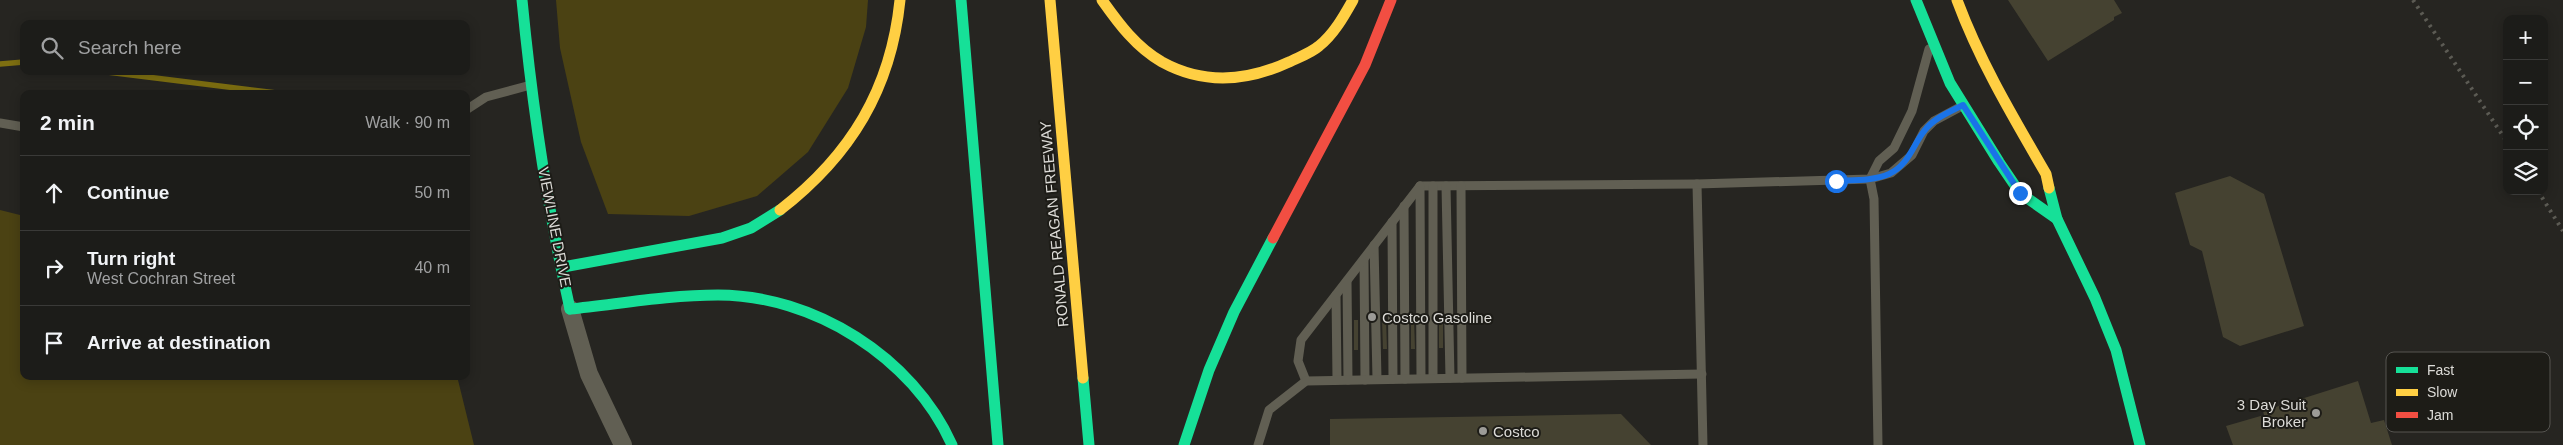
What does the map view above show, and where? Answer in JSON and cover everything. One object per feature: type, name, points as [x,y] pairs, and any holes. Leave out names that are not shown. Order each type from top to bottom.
[{"type":"main road","name":"VIEWLINE DRIVE","points":[[522,0],[530,85],[551,224],[563,267],[570,309]]},
{"type":"main road","points":[[563,267],[706,242],[750,228],[783,208],[833,160],[868,108],[883,78],[892,53],[900,0]]},
{"type":"main road","points":[[961,0],[998,445]]},
{"type":"main road","name":"RONALD REAGAN FREEWAY","points":[[1050,0],[1089,445]]},
{"type":"main road","points":[[1102,0],[1130,37],[1154,59],[1196,77],[1222,80],[1277,70],[1318,46],[1340,23],[1353,0]]},
{"type":"main road","points":[[1184,445],[1209,370],[1234,312],[1365,65],[1391,0]]},
{"type":"main road","points":[[1916,0],[1931,39],[1963,105],[2020,193],[2057,219]]},
{"type":"main road","points":[[1957,0],[1972,40],[1992,80],[2046,174],[2057,219],[2095,298],[2116,350],[2140,445]]},
{"type":"main road","points":[[570,309],[718,295],[752,298],[791,307],[830,322],[859,339],[891,364],[920,393],[947,431],[952,445]]},
{"type":"street","name":"VIEWLINE DRIVE","points":[[570,309],[589,374],[623,445]]},
{"type":"lane","points":[[1878,445],[1874,199],[1870,179],[1879,161],[1894,148],[1912,111],[1927,63],[1931,39]]},
{"type":"lane","points":[[470,107],[486,97],[530,85]]},
{"type":"lane","points":[[1420,186],[1697,184],[1870,179],[1890,173],[1912,155],[1924,131],[1934,121],[1963,105]]},
{"type":"lane","points":[[0,123],[20,126]]},
{"type":"lane","points":[[1697,184],[1703,445]]},
{"type":"lane","points":[[1306,381],[1298,361],[1301,340],[1420,186]]},
{"type":"lane","points":[[1420,186],[1421,378]]},
{"type":"lane","points":[[1433,186],[1433,378]]},
{"type":"lane","points":[[1446,186],[1450,378]]},
{"type":"lane","points":[[1461,186],[1462,378]]},
{"type":"lane","points":[[1404,206],[1405,379]]},
{"type":"lane","points":[[1392,222],[1393,379]]},
{"type":"lane","points":[[1374,245],[1377,379]]},
{"type":"lane","points":[[1364,259],[1365,380]]},
{"type":"lane","points":[[1347,281],[1348,380]]},
{"type":"lane","points":[[1336,294],[1337,380]]},
{"type":"lane","points":[[1258,445],[1269,410],[1306,381],[1702,374]]},
{"type":"shaded area","points":[[556,0],[868,0],[866,27],[848,88],[808,152],[757,196],[689,216],[608,214],[581,142],[560,48]]},
{"type":"shaded area","points":[[0,210],[20,215],[20,380],[458,380],[474,445],[0,445]]},
{"type":"building","points":[[2008,0],[2114,0],[2122,13],[2114,17],[2114,20],[2048,61]]},
{"type":"building","points":[[2230,176],[2264,194],[2304,326],[2240,346],[2223,337],[2202,251],[2190,245],[2175,193]]},
{"type":"building","points":[[1411,319],[1414,319],[1415,349],[1411,349]]},
{"type":"building","points":[[1439,319],[1443,319],[1443,348],[1439,348]]},
{"type":"building","points":[[1354,320],[1358,320],[1358,350],[1354,350]]},
{"type":"building","points":[[1382,320],[1386,320],[1387,349],[1383,349]]},
{"type":"building","name":"3 Day Suit Broker","points":[[2358,381],[2371,423],[2384,420],[2386,432],[2388,432],[2392,445],[2233,445],[2226,426],[2264,415],[2263,411]]},
{"type":"building","name":"Costco","points":[[1621,414],[1651,445],[1330,445],[1330,419]]},
{"type":"waterway","points":[[0,64],[20,62]]},
{"type":"waterway","points":[[131,75],[253,90]]},
{"type":"railway","points":[[2413,0],[2503,136]]},
{"type":"railway","points":[[2540,195],[2563,231]]},
{"type":"traffic: fast","points":[[522,0],[530,78],[541,155],[570,309]]},
{"type":"traffic: fast","points":[[961,0],[998,445]]},
{"type":"traffic: fast","points":[[1916,0],[1950,83],[1999,162],[2020,193],[2057,219]]},
{"type":"traffic: fast","points":[[2049,188],[2057,219],[2095,298],[2116,350],[2140,445]]},
{"type":"traffic: fast","points":[[563,267],[722,238],[751,228],[780,210]]},
{"type":"traffic: fast","points":[[1184,445],[1209,370],[1234,312],[1273,238]]},
{"type":"traffic: fast","points":[[570,309],[699,295],[754,298],[789,306],[824,319],[856,337],[886,359],[912,384],[935,413],[952,445]]},
{"type":"traffic: fast","points":[[1083,378],[1089,445]]},
{"type":"traffic: slow","points":[[780,210],[805,189],[827,166],[847,143],[863,118],[877,91],[887,63],[895,32],[900,0]]},
{"type":"traffic: slow","points":[[1050,0],[1083,378]]},
{"type":"traffic: slow","points":[[1102,0],[1136,42],[1162,62],[1194,74],[1226,78],[1258,73],[1289,62],[1312,51],[1334,30],[1353,0]]},
{"type":"traffic: slow","points":[[1957,0],[1987,67],[2046,174],[2049,188]]},
{"type":"traffic: jam","points":[[1273,238],[1365,65],[1391,0]]},
{"type":"place","name":"Costco Gasoline","points":[[1372,317]]},
{"type":"place","name":"3 Day Suit Broker","points":[[2316,413]]},
{"type":"place","name":"Costco","points":[[1483,431]]},
{"type":"route","points":[[1836,181],[1870,179],[1890,173],[1912,155],[1924,131],[1934,121],[1963,105],[2020,193]]}]
